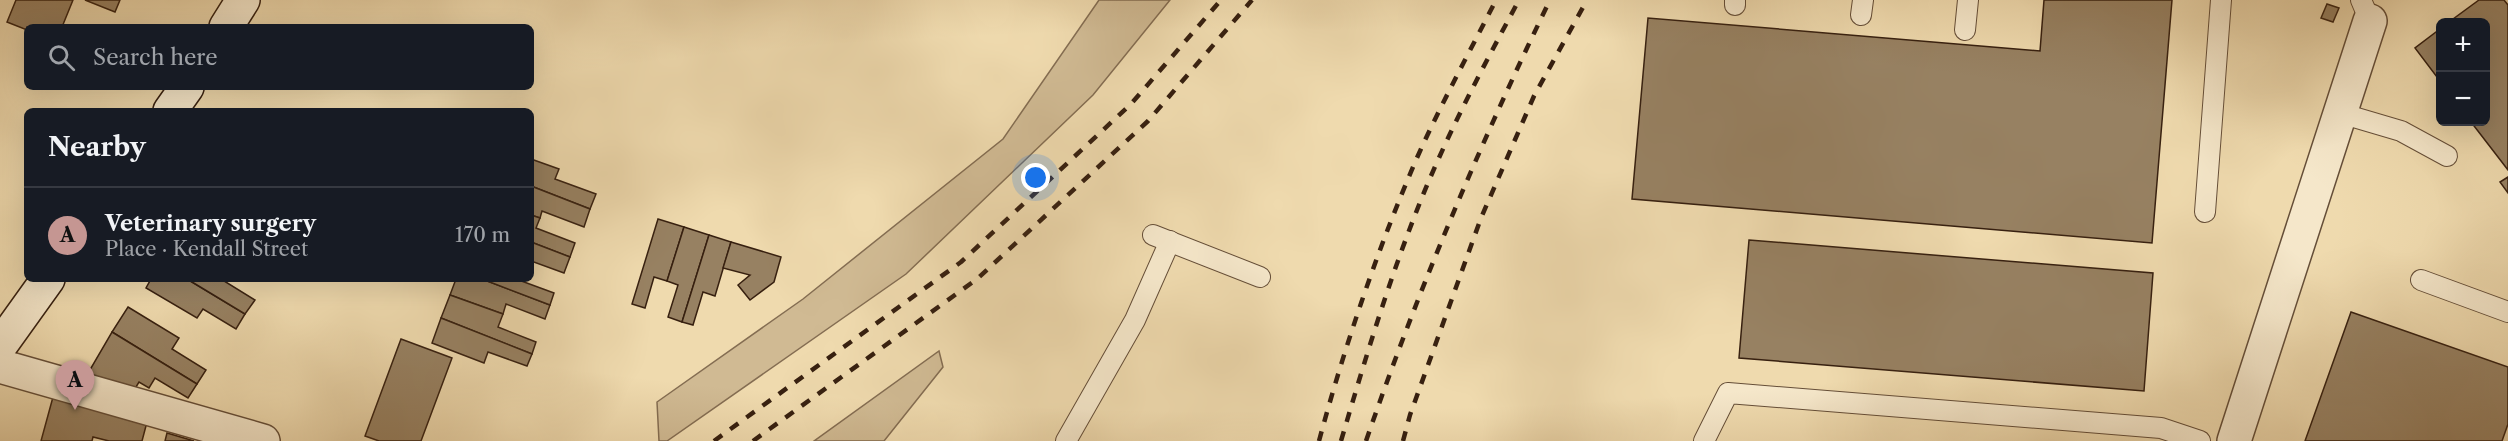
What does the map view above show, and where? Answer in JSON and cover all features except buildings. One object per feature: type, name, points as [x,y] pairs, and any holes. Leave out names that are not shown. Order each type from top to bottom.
[{"type":"street","points":[[228,24],[243,0]]},
{"type":"street","points":[[2234,441],[2340,113],[2365,10]]},
{"type":"street","points":[[172,108],[185,90]]},
{"type":"street","points":[[0,346],[46,282]]},
{"type":"street","points":[[0,366],[263,441]]},
{"type":"lane","points":[[1965,30],[1968,0]]},
{"type":"lane","points":[[2205,212],[2221,0]]},
{"type":"lane","points":[[2340,113],[2401,131],[2447,156]]},
{"type":"lane","points":[[1066,441],[1135,320],[1162,238],[1260,277]]},
{"type":"lane","points":[[2421,280],[2508,312]]},
{"type":"lane","points":[[1704,441],[1728,393],[2200,441]]},
{"type":"shaded area","points":[[1099,0],[1170,0],[1093,95],[906,274],[667,441],[659,441],[657,402],[803,299],[1003,139]]},
{"type":"shaded area","points":[[939,351],[943,367],[884,441],[814,441]]},
{"type":"railway","points":[[714,441],[961,262],[1131,104],[1221,0]]},
{"type":"railway","points":[[753,441],[977,279],[1148,121],[1252,0]]},
{"type":"railway","points":[[1319,441],[1339,370],[1388,228],[1416,160],[1496,0]]},
{"type":"railway","points":[[1341,441],[1386,296],[1417,210],[1452,130],[1519,0]]},
{"type":"railway","points":[[1366,441],[1451,218],[1550,0]]},
{"type":"railway","points":[[1403,441],[1410,415],[1481,218],[1534,96],[1587,0]]},
{"type":"place","name":"Veterinary surgery","points":[[75,410]]}]
